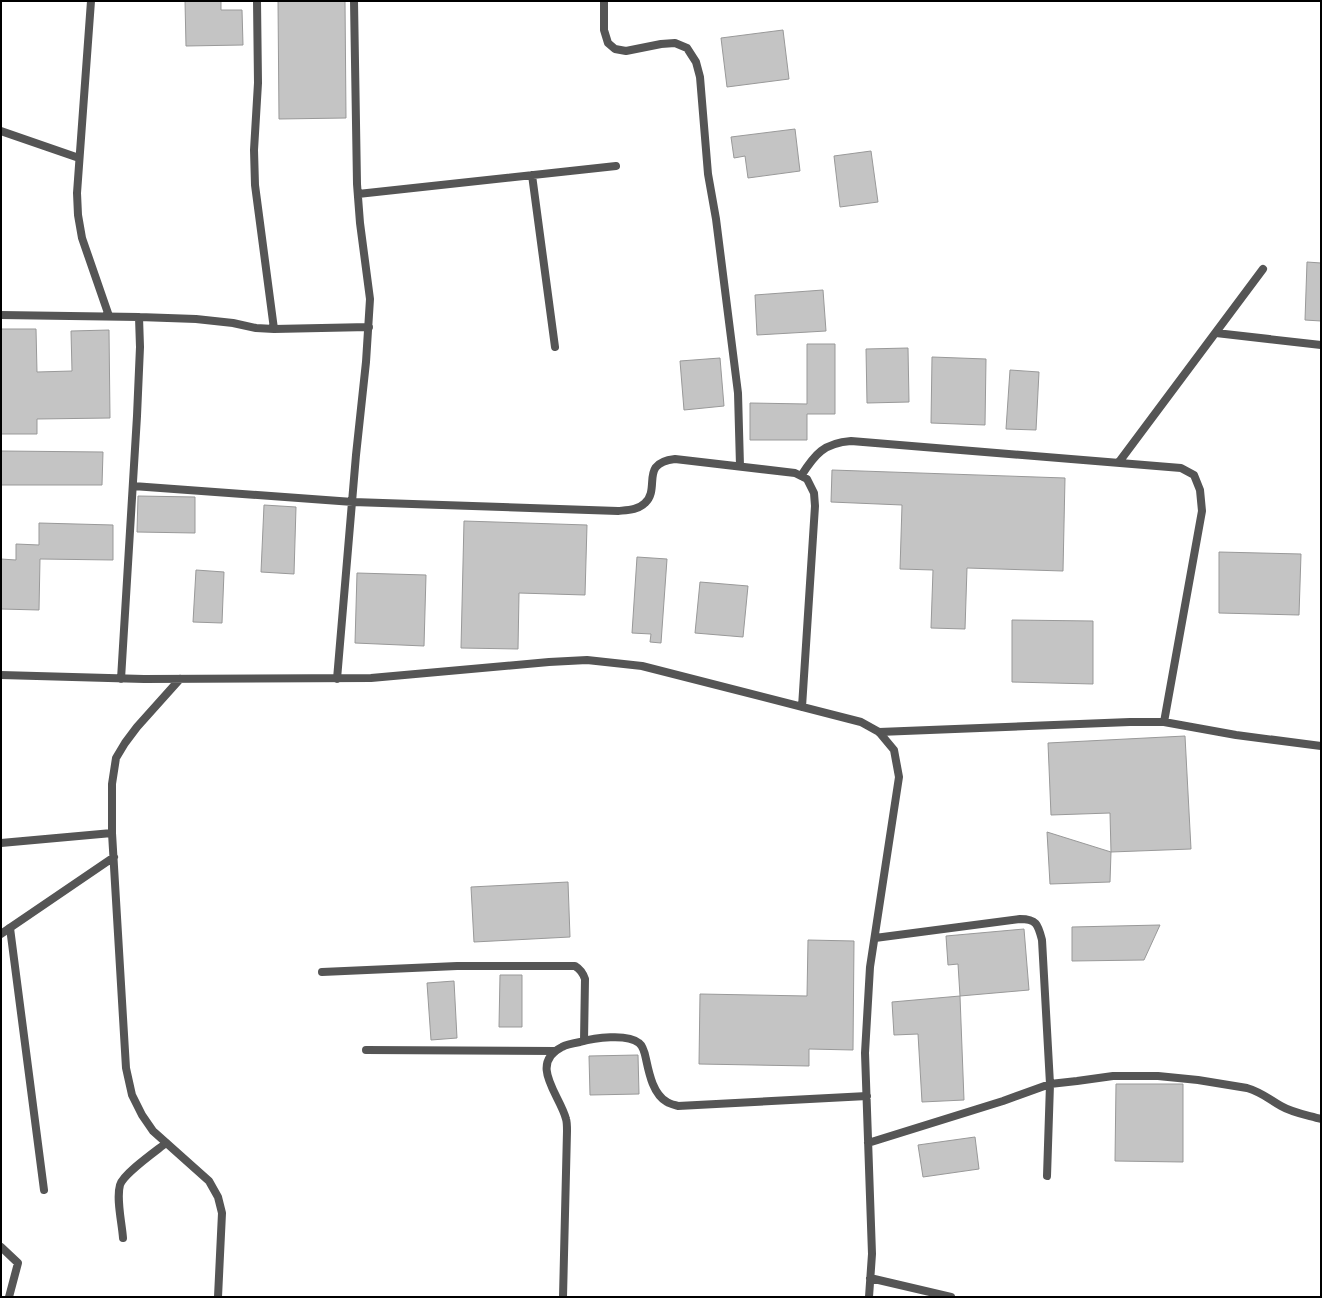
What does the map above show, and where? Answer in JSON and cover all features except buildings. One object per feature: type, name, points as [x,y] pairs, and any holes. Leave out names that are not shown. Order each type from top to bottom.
[{"type":"street","points":[[91,1],[77,193],[82,238],[109,316]]},
{"type":"street","points":[[257,1],[258,83],[254,150],[255,185],[274,329]]},
{"type":"street","points":[[337,679],[356,455],[366,362],[370,299],[360,224],[358,194],[354,1]]},
{"type":"street","points":[[604,1],[604,30],[608,43],[615,49],[626,51],[661,44],[675,44],[687,48],[696,62],[700,77],[708,174],[717,226],[738,393],[740,466]]},
{"type":"street","points":[[1,131],[79,158]]},
{"type":"street","points":[[358,194],[616,166]]},
{"type":"street","points":[[532,175],[555,347]]},
{"type":"street","points":[[1119,462],[1263,269]]},
{"type":"street","points":[[1,315],[139,316],[196,319],[233,323],[256,328],[274,329],[369,327]]},
{"type":"street","points":[[121,679],[140,347],[139,316]]},
{"type":"street","points":[[1216,333],[1321,345]]},
{"type":"street","points":[[801,476],[812,458],[831,444],[851,441],[1181,468],[1194,475],[1200,490],[1202,511],[1164,722]]},
{"type":"street","points":[[132,486],[353,502],[618,511],[634,509],[645,503],[649,496],[654,470],[659,463],[666,460],[675,459],[740,466],[787,472],[801,476],[807,479],[814,493],[815,506],[802,707]]},
{"type":"street","points":[[1,675],[121,679],[337,679],[371,678],[586,660],[642,666],[861,722],[879,732],[894,750],[899,777],[870,967],[865,1053],[872,1254],[869,1297]]},
{"type":"street","points":[[180,679],[137,727],[125,743],[116,758],[112,784],[112,833],[126,1068],[132,1095],[153,1132],[209,1181],[218,1196],[222,1213],[218,1297]]},
{"type":"street","points":[[879,732],[1164,722],[1236,735],[1321,746]]},
{"type":"street","points":[[1,843],[112,833]]},
{"type":"street","points":[[1,934],[114,857]]},
{"type":"street","points":[[875,938],[1020,919],[1029,919],[1035,922],[1042,940],[1050,1084],[1047,1176]]},
{"type":"street","points":[[10,928],[44,1190]]},
{"type":"street","points":[[322,972],[457,966],[575,966],[579,968],[585,978],[584,1041]]},
{"type":"street","points":[[563,1297],[568,1131],[566,1119],[547,1076],[546,1067],[555,1051],[563,1046],[584,1041],[615,1037],[634,1040],[640,1044],[645,1055],[651,1081],[659,1095],[667,1102],[678,1106],[866,1096]]},
{"type":"street","points":[[366,1050],[555,1051]]},
{"type":"street","points":[[868,1143],[1003,1101],[1050,1084],[1113,1076],[1158,1076],[1198,1080],[1258,1091],[1281,1106],[1294,1112],[1321,1118]]},
{"type":"street","points":[[123,1238],[119,1198],[120,1184],[125,1176],[166,1143]]},
{"type":"street","points":[[1,1247],[18,1263],[9,1297]]},
{"type":"street","points":[[870,1278],[951,1297]]}]
